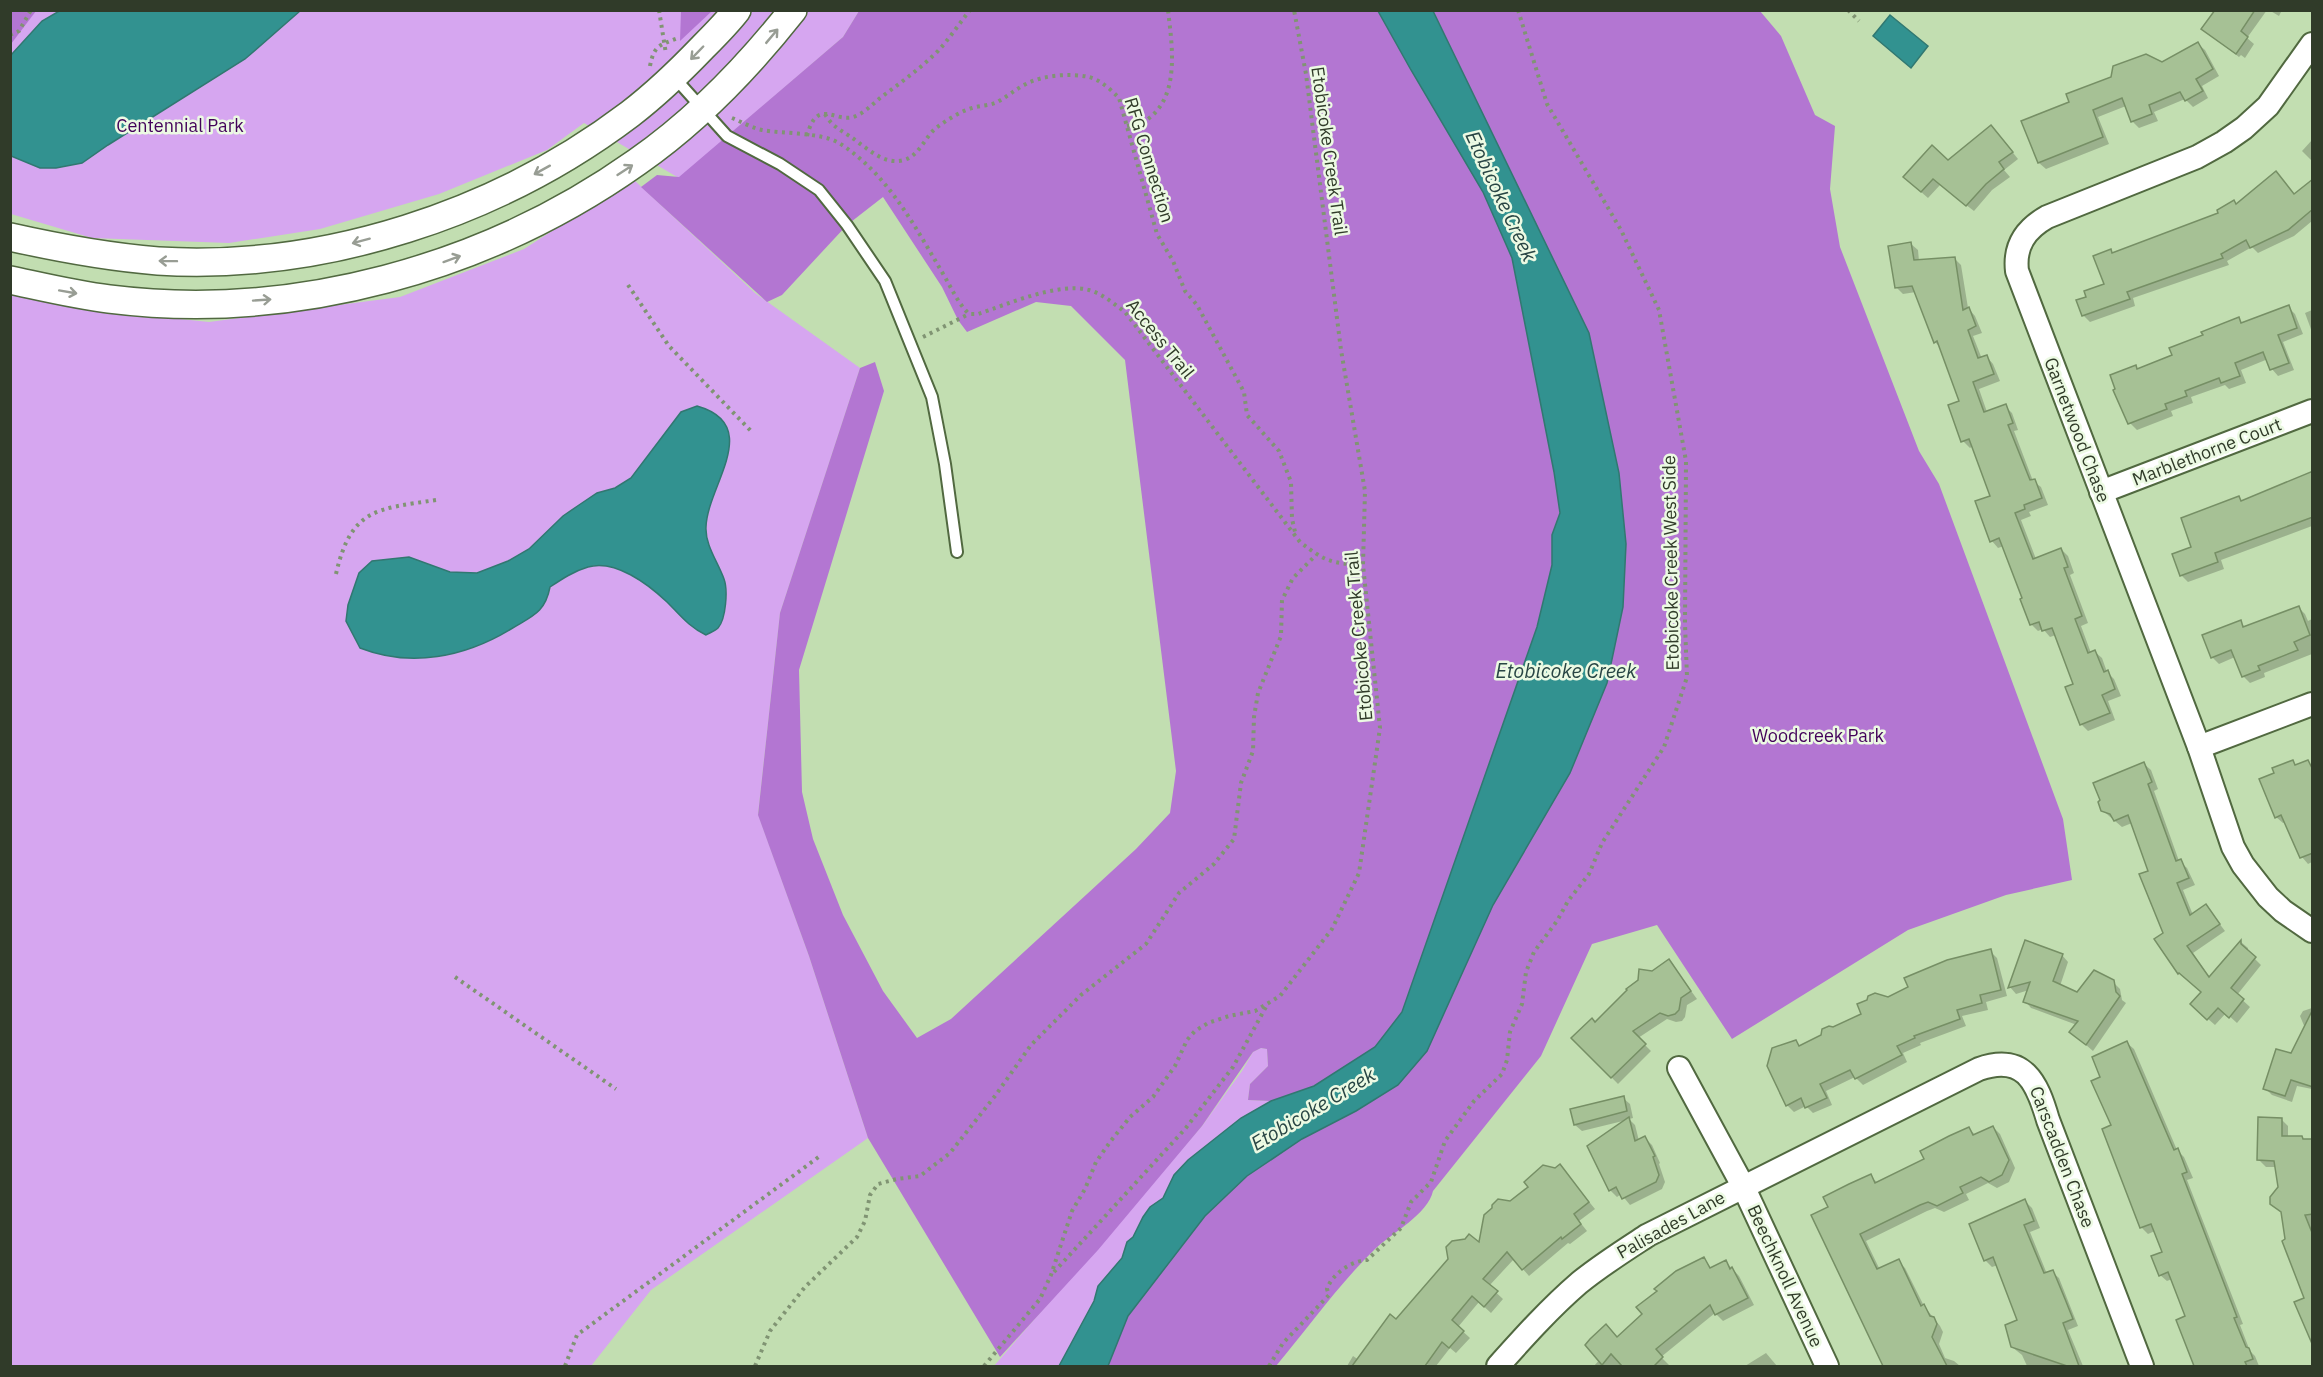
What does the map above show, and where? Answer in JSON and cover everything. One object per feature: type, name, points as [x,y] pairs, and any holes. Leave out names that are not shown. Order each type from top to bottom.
[{"type":"street","points":[[10,237],[101,255],[160,261],[237,260],[339,248],[403,230],[459,210],[519,182],[572,153],[630,114],[662,73],[737,10]]},
{"type":"street","points":[[10,280],[108,299],[157,303],[207,303],[301,297],[420,270],[472,251],[529,226],[592,192],[638,162],[703,108],[762,47],[793,10]]},
{"type":"street","name":"Garnetwood Chase","points":[[2313,44],[2268,106],[2244,128],[2197,158],[2047,217],[2035,224],[2021,241],[2015,259],[2016,271],[2199,747],[2233,847],[2243,865],[2268,897],[2283,911],[2313,931]]},
{"type":"street","name":"Marblethorne Court","points":[[2101,492],[2313,411]]},
{"type":"street","points":[[2199,747],[2313,704]]},
{"type":"street","name":"Carscadden Chase","points":[[1743,1186],[1979,1069],[1996,1064],[2014,1067],[2030,1077],[2040,1092],[2048,1120],[2142,1366]]},
{"type":"street","name":"Beechknoll Avenue","points":[[1678,1068],[1743,1186],[1827,1366]]},
{"type":"street","name":"Palisades Lane","points":[[1498,1366],[1550,1310],[1580,1282],[1613,1257],[1648,1235],[1743,1186]]},
{"type":"lane","points":[[662,73],[703,108],[727,136],[780,164],[819,190],[847,225],[885,281],[932,397],[945,464],[957,552]]},
{"type":"path","points":[[10,35],[19,31],[31,10]]},
{"type":"path","points":[[659,10],[663,43],[662,73]]},
{"type":"path","points":[[807,136],[810,125],[819,115],[830,112],[843,118],[856,117],[907,78],[938,51],[970,10]]},
{"type":"path","points":[[1127,126],[1144,122],[1162,104],[1172,77],[1172,40],[1168,10]]},
{"type":"path","name":"Etobicoke Creek Trail","points":[[984,1366],[1040,1299],[1052,1275],[1072,1211],[1085,1189],[1096,1162],[1130,1117],[1153,1097],[1175,1066],[1187,1041],[1195,1031],[1208,1023],[1255,1011],[1280,996],[1332,929],[1359,873],[1380,728],[1364,566],[1365,491],[1341,350],[1306,74],[1294,10]]},
{"type":"path","name":"Etobicoke Creek West Side","points":[[1269,1366],[1283,1343],[1329,1295],[1327,1289],[1329,1281],[1356,1261],[1366,1260],[1401,1228],[1411,1202],[1431,1182],[1445,1141],[1474,1101],[1502,1074],[1507,1060],[1510,1032],[1522,1004],[1526,972],[1534,952],[1589,874],[1602,843],[1664,747],[1687,677],[1686,461],[1659,310],[1621,230],[1547,104],[1518,10]]},
{"type":"path","points":[[1848,10],[1859,21]]},
{"type":"path","points":[[662,73],[654,51],[663,43]]},
{"type":"path","name":"RFG Connection","points":[[825,114],[830,124],[859,142],[872,154],[885,159],[902,161],[910,158],[933,131],[952,117],[972,108],[997,103],[1027,83],[1055,76],[1071,76],[1090,78],[1108,87],[1119,98],[1157,234],[1173,261],[1185,291],[1197,305],[1244,392],[1247,416],[1279,451],[1291,482],[1292,519],[1296,536]]},
{"type":"path","points":[[703,108],[758,129],[826,138],[838,143],[862,161],[886,184],[959,304],[969,314]]},
{"type":"path","points":[[628,285],[669,346],[751,431]]},
{"type":"path","name":"Access Trail","points":[[911,342],[969,314],[978,314],[1068,288],[1088,290],[1105,297],[1125,312],[1300,542],[1322,559],[1364,566]]},
{"type":"path","points":[[336,574],[341,554],[361,521],[384,508],[436,500]]},
{"type":"path","points":[[755,1366],[770,1331],[805,1287],[857,1237],[865,1221],[870,1195],[878,1184],[920,1176],[950,1153],[995,1096],[1030,1045],[1081,994],[1146,944],[1179,893],[1214,864],[1234,838],[1241,783],[1253,751],[1254,717],[1258,693],[1281,636],[1282,600],[1293,578],[1316,555]]},
{"type":"path","points":[[455,977],[616,1089]]},
{"type":"path","points":[[1052,1275],[1185,1129],[1233,1067],[1267,1004]]},
{"type":"path","points":[[565,1366],[577,1335],[820,1156]]},
{"type":"green space","points":[[681,10],[712,11],[680,41]]},
{"type":"green space","name":"Centennial Park","points":[[10,11],[859,11],[843,37],[679,178],[584,123],[547,150],[439,194],[320,229],[229,243],[92,238],[11,214]]},
{"type":"green space","points":[[10,11],[36,11],[11,44]]},
{"type":"green space","points":[[859,11],[1378,11],[1483,192],[1512,258],[1560,513],[1552,535],[1552,565],[1537,627],[1402,1012],[1375,1047],[1314,1086],[1271,1101],[1248,1100],[1250,1084],[1268,1066],[1267,1049],[1261,1048],[1253,1052],[1202,1126],[1098,1250],[1000,1357],[868,1138],[809,956],[758,815],[780,613],[860,368],[875,362],[884,391],[799,670],[802,792],[813,839],[843,915],[883,991],[917,1038],[951,1019],[1136,849],[1170,813],[1176,771],[1125,360],[1071,306],[1036,302],[967,332],[958,320],[942,287],[883,197],[847,225],[782,295],[767,302],[641,187],[657,175],[679,177],[843,37]]},
{"type":"green space","name":"Woodcreek Park","points":[[1433,11],[1760,11],[1781,36],[1815,115],[1835,126],[1830,189],[1840,247],[1919,451],[1939,484],[2063,819],[2072,880],[2006,895],[1908,930],[1732,1039],[1657,925],[1592,944],[1541,1056],[1433,1191],[1424,1208],[1409,1223],[1375,1249],[1336,1291],[1276,1366],[1108,1366],[1128,1316],[1205,1216],[1247,1176],[1302,1139],[1356,1111],[1398,1085],[1493,905],[1570,773],[1607,683],[1623,607],[1626,544],[1619,473],[1589,333]]},
{"type":"green space","points":[[633,179],[755,293],[860,368],[780,613],[758,814],[809,956],[868,1138],[651,1290],[591,1366],[11,1366],[11,293],[93,310],[209,322],[400,297],[524,249]]},
{"type":"green space","points":[[1261,1048],[1267,1049],[1268,1066],[1250,1084],[1248,1100],[1271,1101],[1241,1118],[1188,1160],[1174,1175],[1163,1198],[1150,1207],[1133,1237],[1127,1242],[1122,1258],[1098,1286],[1094,1301],[1059,1366],[994,1366],[1202,1126],[1253,1052]]},
{"type":"water","points":[[61,10],[300,11],[245,59],[82,163],[56,168],[40,168],[11,156],[11,55],[42,21]]},
{"type":"water","name":"Etobicoke Creek","points":[[1378,11],[1433,11],[1589,333],[1619,473],[1626,544],[1623,607],[1607,683],[1570,773],[1493,905],[1427,1051],[1398,1085],[1356,1111],[1302,1139],[1247,1176],[1205,1216],[1128,1316],[1108,1366],[1059,1366],[1094,1301],[1098,1286],[1122,1258],[1127,1242],[1133,1237],[1150,1207],[1163,1198],[1174,1175],[1188,1160],[1241,1118],[1271,1101],[1314,1086],[1375,1047],[1402,1012],[1537,627],[1552,565],[1552,535],[1560,513],[1512,258],[1483,192]]},
{"type":"water","points":[[1890,15],[1928,46],[1911,68],[1873,36]]},
{"type":"water","points":[[697,406],[717,415],[727,427],[730,442],[706,527],[712,553],[724,579],[726,590],[726,604],[721,624],[717,629],[706,635],[700,632],[641,581],[620,570],[598,565],[578,571],[550,587],[545,603],[531,617],[475,647],[456,653],[418,658],[379,654],[360,648],[346,621],[348,605],[359,573],[372,561],[409,557],[450,572],[477,573],[508,561],[529,549],[563,516],[579,505],[597,493],[615,488],[631,478],[681,412]]},
{"type":"building","points":[[2215,10],[2255,10],[2241,31],[2248,37],[2236,54],[2201,29]]},
{"type":"building","points":[[2198,42],[2213,69],[2196,79],[2203,91],[2185,101],[2180,92],[2149,105],[2152,114],[2131,122],[2122,98],[2093,110],[2103,137],[2038,163],[2021,121],[2069,102],[2066,94],[2111,77],[2113,66],[2146,54],[2162,62]]},
{"type":"building","points":[[1991,125],[2013,152],[1999,162],[2004,169],[1986,184],[1966,206],[1933,179],[1921,192],[1903,177],[1932,145],[1948,160]]},
{"type":"building","points":[[2276,171],[2294,194],[2313,179],[2313,209],[2288,230],[2250,248],[2246,240],[2221,254],[2223,258],[2127,292],[2130,299],[2082,316],[2076,300],[2086,297],[2084,291],[2104,284],[2093,256],[2111,249],[2112,253],[2218,213],[2217,210],[2234,200],[2236,204]]},
{"type":"building","points":[[1911,242],[1914,260],[1955,257],[1963,310],[1969,307],[1976,326],[1968,330],[1978,358],[1987,355],[1994,374],[1973,382],[1984,412],[2006,404],[2013,423],[2008,425],[2030,480],[2035,479],[2042,498],[2024,505],[2025,509],[2015,513],[2033,559],[2061,548],[2068,567],[2064,568],[2082,616],[2075,619],[2088,653],[2095,650],[2104,672],[2108,670],[2115,689],[2102,695],[2110,713],[2080,725],[2065,687],[2073,684],[2052,628],[2042,631],[2039,622],[2030,625],[1999,538],[1990,542],[1975,501],[1990,496],[1969,439],[1961,442],[1948,405],[1959,401],[1937,341],[1934,343],[1912,286],[1895,288],[1888,246]]},
{"type":"building","points":[[2289,305],[2297,328],[2278,335],[2289,363],[2270,370],[2263,352],[2235,363],[2240,376],[2221,383],[2219,378],[2185,391],[2187,396],[2165,404],[2167,409],[2128,424],[2113,390],[2115,389],[2110,375],[2136,365],[2137,369],[2172,355],[2169,348],[2203,335],[2201,332],[2239,317],[2241,323]]},
{"type":"building","points":[[2313,471],[2313,517],[2215,553],[2218,562],[2180,576],[2172,554],[2191,547],[2181,518],[2239,496],[2241,501]]},
{"type":"building","points":[[2299,606],[2310,635],[2294,642],[2298,650],[2258,666],[2260,670],[2242,677],[2231,650],[2211,658],[2202,635],[2241,620],[2243,627]]},
{"type":"building","points":[[2293,760],[2295,765],[2308,760],[2313,770],[2313,853],[2300,858],[2281,815],[2275,818],[2259,779],[2274,773],[2272,768]]},
{"type":"building","points":[[2144,762],[2152,782],[2148,784],[2176,861],[2181,859],[2189,878],[2177,883],[2190,915],[2206,904],[2220,924],[2187,946],[2209,977],[2241,940],[2241,944],[2256,957],[2231,988],[2244,999],[2229,1018],[2218,1008],[2207,1020],[2190,1004],[2201,992],[2178,974],[2154,939],[2163,933],[2139,874],[2148,871],[2128,815],[2114,821],[2110,814],[2101,811],[2098,802],[2100,800],[2093,783]]},
{"type":"building","points":[[2025,940],[2063,954],[2053,981],[2077,992],[2094,970],[2114,980],[2116,992],[2120,996],[2086,1045],[2069,1032],[2078,1021],[2023,1002],[2030,982],[2008,988]]},
{"type":"building","points":[[1991,949],[2001,990],[1980,995],[1982,1003],[1957,1010],[1960,1019],[1914,1036],[1915,1038],[1897,1046],[1902,1055],[1855,1079],[1850,1070],[1820,1084],[1827,1098],[1805,1108],[1801,1098],[1786,1106],[1767,1066],[1772,1048],[1796,1040],[1799,1046],[1821,1035],[1822,1029],[1833,1027],[1861,1014],[1857,1004],[1867,1000],[1868,996],[1875,993],[1888,997],[1908,987],[1904,978],[1947,960]]},
{"type":"building","points":[[1669,959],[1691,991],[1681,998],[1679,1010],[1675,1014],[1668,1016],[1660,1013],[1633,1031],[1646,1044],[1611,1078],[1571,1038],[1592,1018],[1595,1022],[1626,989],[1638,980],[1639,969],[1652,971]]},
{"type":"building","points":[[2313,1009],[2313,1087],[2291,1080],[2285,1096],[2263,1089],[2276,1049],[2291,1053]]},
{"type":"building","points":[[2127,1041],[2174,1150],[2178,1148],[2187,1172],[2182,1174],[2237,1317],[2234,1318],[2253,1359],[2245,1362],[2247,1366],[2194,1366],[2176,1320],[2185,1316],[2168,1272],[2159,1276],[2151,1256],[2162,1252],[2151,1224],[2140,1228],[2102,1129],[2111,1125],[2091,1081],[2100,1077],[2092,1057]]},
{"type":"building","points":[[1624,1096],[1627,1111],[1574,1125],[1570,1109]]},
{"type":"building","points":[[1629,1117],[1635,1141],[1645,1136],[1655,1156],[1653,1157],[1659,1175],[1656,1182],[1622,1199],[1616,1187],[1609,1191],[1587,1146]]},
{"type":"building","points":[[2258,1117],[2282,1118],[2282,1136],[2302,1136],[2303,1139],[2313,1139],[2313,1214],[2305,1215],[2313,1235],[2313,1346],[2294,1302],[2304,1298],[2282,1241],[2285,1239],[2281,1212],[2270,1204],[2270,1197],[2278,1187],[2274,1161],[2257,1160]]},
{"type":"building","points":[[1993,1126],[2009,1160],[2002,1175],[1989,1182],[1981,1177],[1960,1187],[1963,1193],[1937,1206],[1928,1202],[1860,1234],[1877,1269],[1899,1259],[1921,1306],[1924,1304],[1930,1316],[1934,1317],[1937,1324],[1932,1337],[1947,1366],[1883,1366],[1811,1215],[1828,1207],[1823,1197],[1849,1184],[1871,1174],[1875,1183],[1924,1159],[1920,1151],[1949,1136],[1969,1127],[1973,1135]]},
{"type":"building","points":[[1560,1164],[1589,1202],[1574,1214],[1581,1224],[1562,1239],[1561,1237],[1522,1270],[1507,1252],[1483,1279],[1498,1291],[1484,1307],[1472,1296],[1452,1320],[1464,1331],[1449,1348],[1442,1342],[1425,1366],[1352,1366],[1390,1314],[1396,1319],[1448,1259],[1446,1247],[1452,1241],[1465,1239],[1469,1234],[1479,1242],[1484,1215],[1498,1199],[1510,1201],[1528,1187],[1524,1182],[1543,1165],[1555,1168]]},
{"type":"building","points":[[2025,1199],[2034,1221],[2024,1225],[2044,1273],[2053,1270],[2073,1319],[2063,1323],[2079,1366],[2067,1366],[2011,1347],[2005,1325],[2017,1320],[1993,1257],[1984,1261],[1969,1224]]},
{"type":"building","points":[[1704,1257],[1710,1268],[1726,1260],[1748,1298],[1715,1315],[1710,1305],[1656,1349],[1663,1357],[1654,1366],[1622,1366],[1611,1354],[1602,1365],[1585,1345],[1590,1339],[1606,1324],[1617,1337],[1642,1314],[1636,1307],[1657,1291],[1654,1289],[1676,1271]]}]
